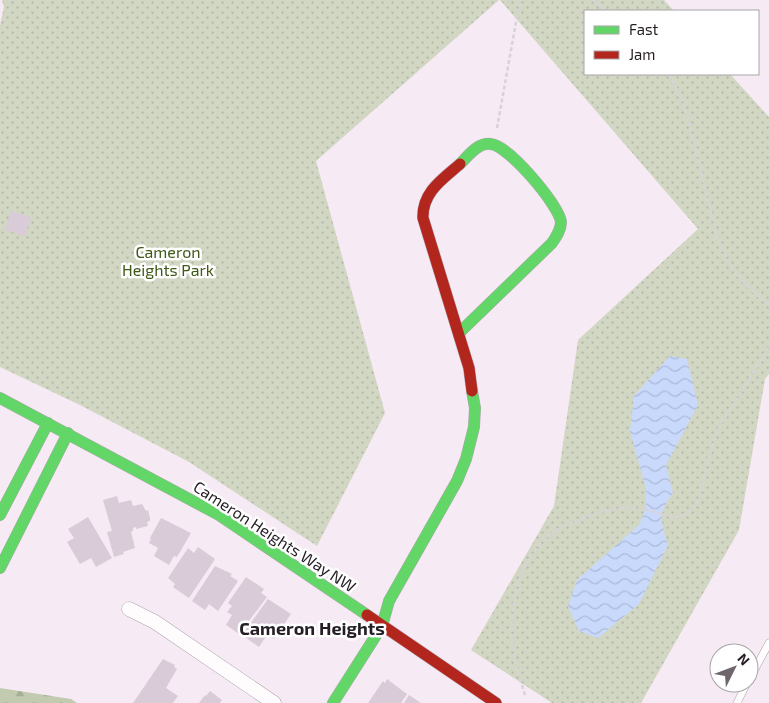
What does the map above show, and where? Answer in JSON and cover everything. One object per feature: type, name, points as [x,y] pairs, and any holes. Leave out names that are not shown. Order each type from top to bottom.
[{"type":"street","points":[[333,703],[382,626],[390,601],[457,481],[471,442],[474,427],[473,390],[459,334],[423,218],[422,207],[425,198],[438,183],[477,148],[485,144],[494,144],[512,157],[555,208],[561,217],[562,226],[552,243],[459,334]]},
{"type":"street","name":"Cameron Heights Way NW","points":[[0,398],[219,515],[496,703]]},
{"type":"street","points":[[0,515],[48,423]]},
{"type":"street","points":[[0,568],[68,433]]},
{"type":"street","points":[[129,609],[155,622],[274,703]]},
{"type":"lane","points":[[759,661],[769,643]]},
{"type":"path","points":[[494,144],[518,11],[523,0]]},
{"type":"path","points":[[593,0],[606,10]]},
{"type":"path","points":[[670,75],[687,114],[717,238],[737,276],[769,305]]},
{"type":"path","points":[[525,695],[512,645],[512,614],[514,597],[526,564],[539,545],[550,535],[568,525],[587,516],[604,511],[620,508],[640,508],[676,518],[683,516],[695,506],[702,489],[711,449],[721,423],[769,346]]},
{"type":"green space","name":"Cameron Heights Park","points":[[2,0],[499,0],[316,161],[385,413],[317,546],[189,462],[80,405],[0,367],[0,25],[4,7]]},
{"type":"green space","points":[[500,0],[664,0],[673,10],[584,10],[584,75],[731,75],[769,117],[769,374],[765,379],[739,530],[641,703],[552,703],[471,650],[554,506],[578,340],[698,229]]},
{"type":"green space","points":[[0,688],[71,699],[77,703],[0,703]]},
{"type":"water","points":[[670,356],[687,359],[698,405],[666,465],[673,493],[664,507],[662,518],[668,545],[639,604],[598,638],[579,631],[568,606],[577,580],[640,524],[646,506],[646,489],[630,431],[634,396]]},
{"type":"building","points":[[11,211],[31,217],[25,236],[5,230]]},
{"type":"building","points":[[117,496],[119,503],[131,500],[133,506],[142,504],[146,511],[148,510],[150,521],[147,522],[148,526],[133,528],[131,532],[135,548],[114,557],[107,532],[112,531],[103,500]]},
{"type":"building","points":[[88,517],[112,558],[96,567],[91,558],[80,564],[67,542],[74,538],[68,529]]},
{"type":"building","points":[[161,518],[191,533],[177,557],[174,556],[169,565],[154,556],[158,548],[149,543]]},
{"type":"building","points":[[198,547],[215,559],[189,598],[173,587],[175,584],[168,578],[188,548],[194,553]]},
{"type":"building","points":[[215,566],[232,574],[230,576],[238,581],[218,611],[209,604],[205,610],[192,601]]},
{"type":"building","points":[[246,577],[264,589],[261,593],[267,597],[239,634],[226,625],[232,615],[227,612],[232,606],[228,603]]},
{"type":"building","points":[[268,599],[291,614],[274,639],[267,635],[259,647],[242,635]]},
{"type":"building","points":[[163,659],[175,665],[174,667],[177,669],[166,688],[178,696],[173,703],[133,703]]},
{"type":"building","points":[[387,679],[407,694],[401,703],[368,703],[383,681],[385,683]]},
{"type":"building","points":[[210,691],[222,700],[220,703],[199,703],[205,695]]},
{"type":"building","points":[[409,695],[421,703],[404,703]]},
{"type":"traffic: fast","points":[[459,333],[552,243],[561,225],[558,214],[543,190],[521,165],[499,147],[491,144],[482,145],[460,164]]},
{"type":"traffic: fast","points":[[333,703],[382,626],[389,601],[457,481],[466,459],[474,427],[475,408],[472,391]]},
{"type":"traffic: fast","points":[[0,398],[219,515],[367,615]]},
{"type":"traffic: fast","points":[[0,515],[48,423]]},
{"type":"traffic: fast","points":[[0,568],[68,433]]},
{"type":"traffic: jam","points":[[460,164],[430,193],[426,201],[423,218],[469,368],[472,391]]},
{"type":"traffic: jam","points":[[367,615],[496,703]]},
{"type":"district","name":"Cameron Heights","points":[[312,628]]}]
